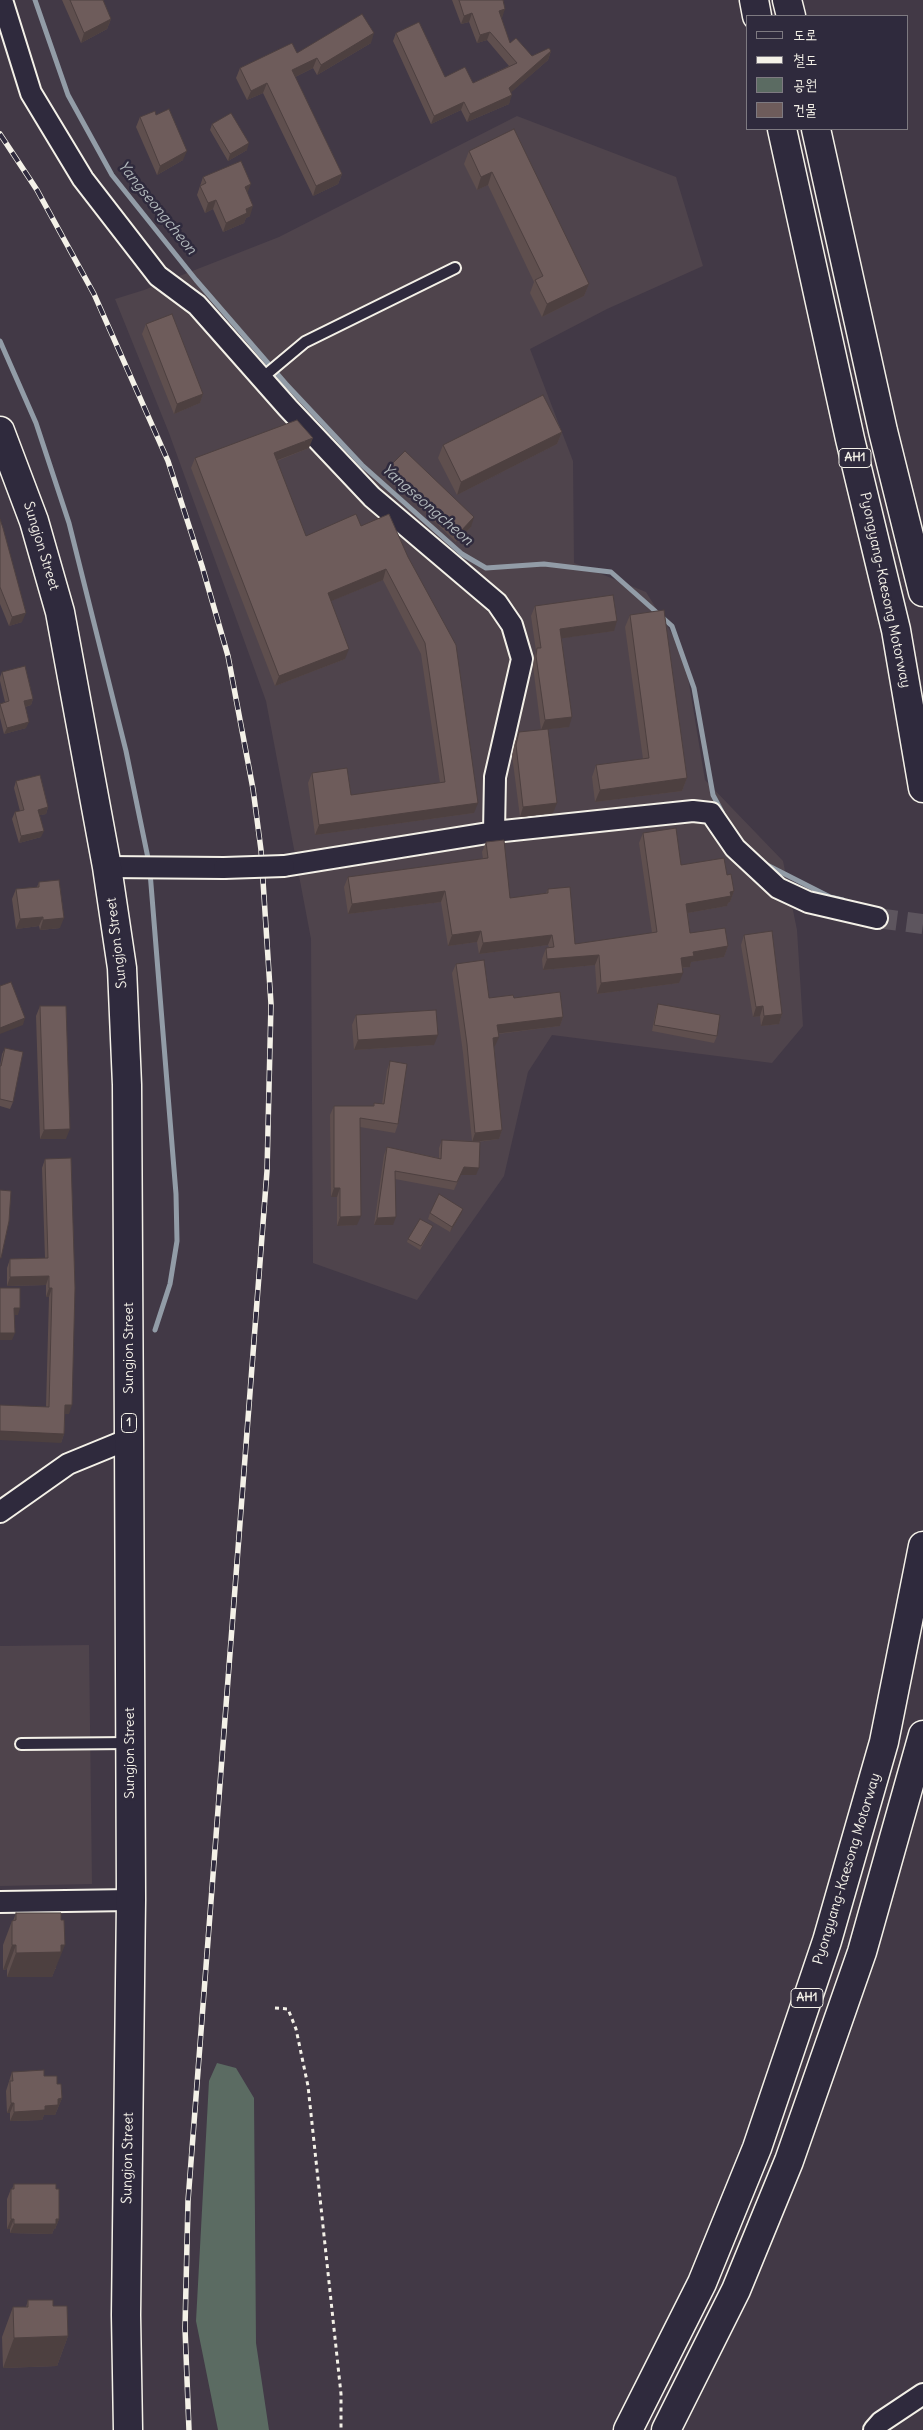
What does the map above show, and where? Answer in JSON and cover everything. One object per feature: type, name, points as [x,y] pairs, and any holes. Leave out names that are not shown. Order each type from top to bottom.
[{"type":"main road","points":[[754,0],[757,15]]},
{"type":"main road","points":[[787,0],[790,15]]},
{"type":"main road","name":"Pyongyang-Kaesong Motorway","points":[[782,130],[850,439],[896,630],[923,788]]},
{"type":"main road","name":"AH1","points":[[816,130],[883,431],[923,592]]},
{"type":"main road","name":"Sungjon Street","points":[[0,431],[34,520],[60,612],[107,867],[122,968],[127,1085],[129,1439],[130,1900],[126,2315],[128,2430]]},
{"type":"main road","name":"Pyongyang-Kaesong Motorway","points":[[628,2430],[702,2283],[757,2148],[824,1950],[884,1742],[923,1546]]},
{"type":"main road","name":"AH1","points":[[666,2430],[736,2290],[789,2161],[862,1952],[923,1734]]},
{"type":"street","points":[[2,0],[31,93],[83,179],[158,276],[198,305],[372,497],[497,603],[512,625],[522,660],[496,777],[494,832]]},
{"type":"street","points":[[107,867],[224,868],[284,866],[494,832],[693,811],[711,813],[735,848],[778,888],[808,902],[877,918]]},
{"type":"street","points":[[0,1512],[68,1464],[129,1439]]},
{"type":"street","points":[[0,1902],[130,1900]]},
{"type":"street","points":[[874,2430],[881,2422],[923,2394]]},
{"type":"lane","points":[[263,377],[305,342],[455,268]]},
{"type":"lane","points":[[22,1744],[130,1743]]},
{"type":"path","points":[[275,2008],[288,2009],[296,2028],[308,2086],[340,2394],[342,2430]]},
{"type":"shaded area","points":[[517,116],[676,177],[703,266],[607,309],[530,349],[573,461],[574,563],[646,592],[684,653],[705,780],[783,861],[797,930],[803,1026],[772,1063],[552,1035],[528,1072],[504,1176],[417,1300],[313,1263],[311,939],[266,701],[169,433],[115,299],[144,290],[279,237]]},
{"type":"shaded area","points":[[89,1645],[92,1884],[0,1886],[0,1646]]},
{"type":"green space","points":[[217,2063],[236,2068],[254,2098],[256,2343],[269,2430],[218,2430],[196,2321],[209,2081]]},
{"type":"building","points":[[70,0],[103,0],[111,19],[84,33]]},
{"type":"building","points":[[459,0],[503,0],[505,9],[499,11],[510,43],[516,38],[532,56],[549,48],[551,51],[509,88],[512,95],[470,114],[464,102],[434,116],[396,33],[419,22],[445,77],[465,67],[473,83],[517,63],[490,32],[480,35],[472,13],[464,16]]},
{"type":"building","points":[[362,14],[374,33],[321,65],[317,58],[292,70],[342,174],[316,186],[267,83],[251,91],[240,68],[292,43],[297,53]]},
{"type":"building","points":[[169,109],[187,151],[160,166],[140,117],[155,111],[156,115]]},
{"type":"building","points":[[231,113],[249,143],[230,154],[212,124]]},
{"type":"building","points":[[514,129],[589,284],[547,304],[535,280],[543,276],[492,172],[481,177],[469,151]]},
{"type":"building","points":[[241,161],[251,184],[245,187],[253,206],[246,209],[247,213],[226,223],[216,200],[208,203],[200,186],[206,183],[203,177]]},
{"type":"building","points":[[172,314],[203,394],[177,404],[146,324]]},
{"type":"building","points":[[543,395],[562,432],[461,482],[443,445]]},
{"type":"building","points":[[297,420],[313,438],[274,453],[306,536],[356,514],[361,526],[389,514],[408,557],[456,645],[478,803],[319,825],[312,773],[347,768],[351,795],[445,782],[425,643],[386,569],[328,593],[349,649],[279,676],[195,458]]},
{"type":"building","points":[[405,451],[474,517],[460,532],[390,466]]},
{"type":"building","points":[[0,519],[26,613],[12,617],[0,587]]},
{"type":"building","points":[[613,595],[617,621],[560,629],[572,717],[545,720],[536,656],[537,648],[541,648],[535,606]]},
{"type":"building","points":[[664,610],[687,778],[600,790],[596,765],[649,758],[630,615]]},
{"type":"building","points":[[25,666],[33,699],[24,701],[29,722],[7,728],[0,704],[9,701],[2,672]]},
{"type":"building","points":[[548,729],[557,803],[523,807],[516,745],[519,732]]},
{"type":"building","points":[[40,775],[48,807],[38,810],[44,831],[21,836],[15,812],[24,810],[16,781]]},
{"type":"building","points":[[676,828],[681,865],[724,858],[727,875],[731,874],[734,891],[730,892],[731,896],[686,904],[690,933],[725,928],[728,946],[693,952],[694,956],[681,958],[683,973],[601,983],[599,955],[547,959],[546,948],[554,947],[552,935],[483,943],[481,931],[452,935],[445,891],[352,904],[348,877],[488,858],[486,842],[504,840],[510,898],[548,893],[548,889],[570,887],[575,944],[657,932],[643,833]]},
{"type":"building","points":[[59,880],[64,918],[43,920],[43,917],[20,919],[16,889],[39,887],[39,882]]},
{"type":"building","points":[[772,931],[782,1014],[764,1016],[763,1006],[756,1007],[744,935]]},
{"type":"building","points":[[484,960],[489,998],[513,995],[514,998],[560,992],[563,1017],[497,1025],[499,1037],[493,1038],[502,1130],[475,1133],[467,1044],[456,964]]},
{"type":"building","points":[[11,982],[25,1018],[0,1028],[0,986]]},
{"type":"building","points":[[658,1004],[720,1015],[717,1036],[654,1025]]},
{"type":"building","points":[[40,1006],[66,1006],[70,1129],[44,1130]]},
{"type":"building","points":[[436,1010],[438,1035],[358,1040],[356,1015]]},
{"type":"building","points":[[5,1048],[23,1052],[13,1102],[0,1099],[0,1066]]},
{"type":"building","points":[[390,1061],[407,1064],[398,1124],[360,1118],[361,1216],[340,1217],[340,1188],[334,1188],[334,1106],[374,1106],[374,1103],[384,1104]]},
{"type":"building","points":[[442,1140],[480,1142],[479,1168],[464,1167],[457,1182],[395,1171],[396,1217],[377,1218],[387,1147],[441,1159]]},
{"type":"building","points":[[71,1158],[75,1288],[72,1405],[65,1405],[64,1434],[0,1431],[0,1405],[49,1407],[52,1288],[49,1288],[49,1276],[10,1277],[10,1259],[48,1258],[45,1159]]},
{"type":"building","points":[[0,1190],[11,1191],[9,1221],[1,1258],[0,1258]]},
{"type":"building","points":[[439,1194],[463,1209],[452,1227],[430,1213]]},
{"type":"building","points":[[420,1219],[433,1226],[421,1246],[408,1239]]},
{"type":"building","points":[[0,1288],[20,1288],[20,1308],[14,1308],[15,1333],[0,1333]]},
{"type":"building","points":[[16,1913],[61,1913],[61,1920],[64,1920],[65,1945],[61,1945],[61,1952],[16,1953],[16,1945],[12,1945],[12,1921],[16,1920]]},
{"type":"building","points":[[44,2070],[44,2076],[57,2076],[57,2084],[61,2084],[62,2098],[58,2099],[58,2105],[45,2106],[45,2110],[14,2112],[14,2103],[11,2103],[10,2081],[13,2081],[12,2072]]},
{"type":"building","points":[[14,2184],[56,2184],[56,2189],[59,2189],[59,2219],[56,2219],[56,2224],[14,2224],[14,2219],[11,2219],[11,2189],[14,2189]]},
{"type":"building","points":[[28,2300],[53,2300],[53,2306],[67,2306],[68,2336],[14,2338],[13,2307],[28,2307]]},
{"type":"waterway","name":"Yangseongcheon","points":[[35,0],[68,95],[112,175],[196,280],[286,384],[362,465],[462,554],[486,568],[544,564],[611,572],[672,626],[694,688],[713,795],[722,812]]},
{"type":"waterway","points":[[0,341],[36,423],[69,523],[126,751],[149,863]]},
{"type":"waterway","name":"Yangseongcheon","points":[[765,864],[830,897],[843,900]]},
{"type":"waterway","points":[[150,872],[176,1194],[177,1241],[170,1284],[155,1330]]},
{"type":"tunnel","points":[[877,918],[923,924]]},
{"type":"railway","points":[[0,134],[37,190],[94,294],[168,461],[202,566],[228,656],[253,789],[261,850],[271,1004],[267,1171],[188,2201],[185,2328],[189,2430]]}]
